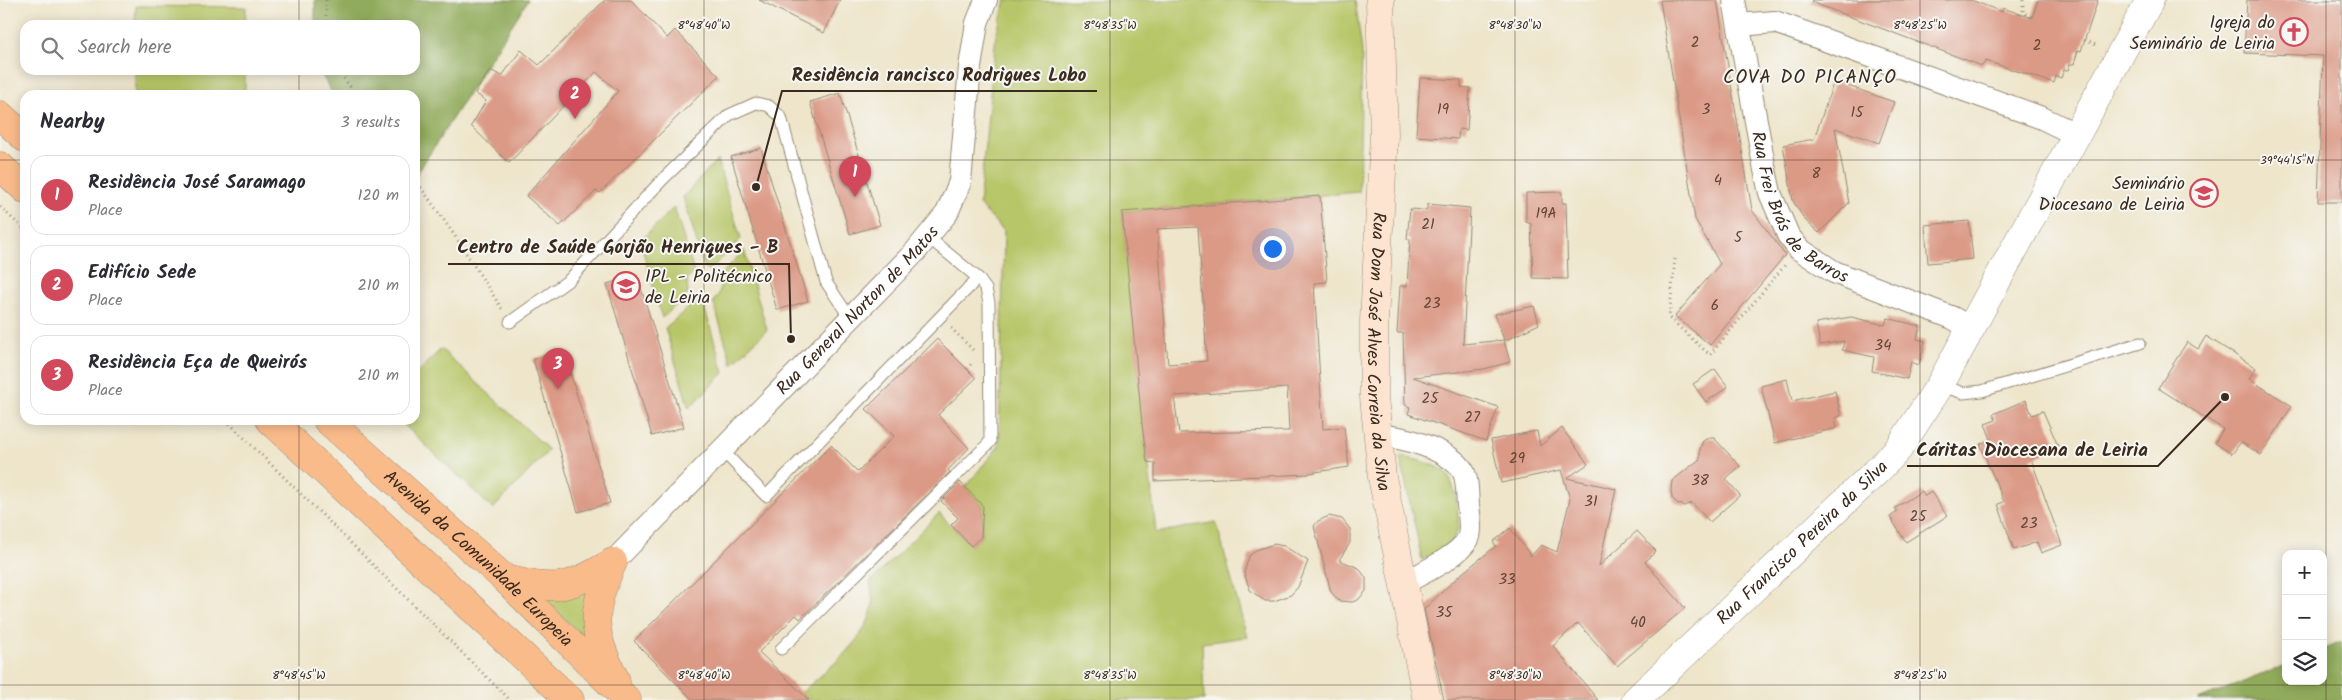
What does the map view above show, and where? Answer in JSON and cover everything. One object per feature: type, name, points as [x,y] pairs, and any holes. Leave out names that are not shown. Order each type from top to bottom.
[{"type":"main road","name":"Rua Dom José Alves Correia da Silva","points":[[1380,0],[1384,135],[1374,322],[1374,397],[1382,476],[1402,584],[1427,700]]},
{"type":"main road","points":[[0,114],[20,133]]},
{"type":"main road","points":[[0,166],[20,184]]},
{"type":"main road","points":[[275,425],[570,700]]},
{"type":"main road","name":"Avenida da Comunidade Europeia","points":[[333,425],[505,579],[625,698]]},
{"type":"main road","points":[[505,579],[543,587],[566,585],[581,581],[613,562]]},
{"type":"main road","points":[[613,562],[599,593],[595,623],[599,644],[625,698]]},
{"type":"street","name":"Rua General Norton de Matos","points":[[613,562],[929,238],[947,213],[960,182],[970,67],[977,23],[986,0]]},
{"type":"street","name":"Rua Frei Brás de Barros","points":[[1734,0],[1770,193],[1788,235],[1799,249],[1834,272],[1953,318],[1971,329]]},
{"type":"street","name":"Rua Francisco Pereira da Silva","points":[[1636,700],[1882,468],[1899,448],[1940,385],[2150,0]]},
{"type":"street","points":[[1739,25],[1775,22],[2042,118],[2077,135]]},
{"type":"street","points":[[1377,436],[1390,436],[1414,442],[1449,457],[1464,472],[1470,520],[1468,538],[1453,555],[1402,584]]},
{"type":"lane","points":[[510,322],[569,280],[662,180],[729,115],[756,103],[769,106],[781,117],[826,282],[850,318]]},
{"type":"lane","points":[[781,649],[990,442],[989,303],[986,289],[978,278],[929,238]]},
{"type":"lane","points":[[722,450],[766,496],[978,278]]},
{"type":"lane","points":[[1940,385],[1963,393],[1982,391],[2140,343]]},
{"type":"path","points":[[326,0],[326,20]]},
{"type":"path","points":[[2023,0],[2023,12],[2032,18]]},
{"type":"path","points":[[342,75],[352,90]]},
{"type":"path","points":[[420,186],[455,236],[510,322]]},
{"type":"path","points":[[0,207],[20,225]]},
{"type":"path","points":[[1675,259],[1669,318],[1710,355],[1799,249]]},
{"type":"path","points":[[940,317],[979,356]]},
{"type":"path","points":[[967,369],[973,362]]},
{"type":"path","points":[[231,425],[510,700]]},
{"type":"green space","points":[[315,0],[528,0],[420,169],[420,90],[330,90],[322,75],[420,75],[420,20],[315,20]]},
{"type":"green space","points":[[1006,0],[1355,0],[1362,51],[1359,192],[1122,212],[1156,533],[1216,522],[1247,637],[1202,643],[1204,700],[794,700],[851,647],[860,635],[872,609],[873,599],[870,582],[939,513],[971,546],[981,537],[983,506],[965,487],[999,446],[1004,231],[979,205],[996,35]]},
{"type":"green space","points":[[136,6],[246,7],[245,20],[135,20]]},
{"type":"green space","points":[[135,75],[245,75],[245,90],[135,90]]},
{"type":"green space","points":[[717,160],[741,239],[710,270],[705,269],[683,197]]},
{"type":"green space","points":[[674,207],[694,272],[687,280],[688,294],[662,318],[640,241]]},
{"type":"green space","points":[[744,250],[767,330],[732,364],[713,301],[720,291],[718,278]]},
{"type":"green space","points":[[695,302],[703,303],[724,373],[689,408],[665,328]]},
{"type":"green space","points":[[441,349],[549,450],[493,509],[404,425],[420,425],[420,371]]},
{"type":"green space","points":[[1400,456],[1428,463],[1444,471],[1448,475],[1454,491],[1458,510],[1456,534],[1441,549],[1422,560]]},
{"type":"green space","points":[[596,581],[594,647],[537,593]]},
{"type":"green space","points":[[2342,642],[2342,700],[2198,700],[2282,667],[2282,685],[2327,685],[2327,648]]},
{"type":"building","points":[[605,0],[631,0],[667,38],[675,30],[719,76],[600,193],[596,191],[560,226],[526,196],[618,91],[596,72],[509,163],[471,126],[486,101],[475,93],[490,70],[502,76],[521,50],[539,65]]},
{"type":"building","points":[[759,0],[840,0],[824,33]]},
{"type":"building","points":[[1660,0],[1717,0],[1752,210],[1785,255],[1710,345],[1675,316],[1720,264],[1695,219]]},
{"type":"building","points":[[1812,0],[1971,0],[2002,12],[2003,8],[2032,18],[2038,0],[2098,0],[2081,51],[2078,50],[2074,64],[2070,64],[2068,70],[2064,70],[2061,78],[2056,76],[2054,83],[1986,61],[1982,66],[1811,2]]},
{"type":"building","points":[[2247,0],[2342,0],[2342,202],[2318,202],[2323,56],[2244,53]]},
{"type":"building","points":[[1420,78],[1461,80],[1461,87],[1470,88],[1467,130],[1459,129],[1458,139],[1416,136]]},
{"type":"building","points":[[1834,81],[1894,102],[1879,143],[1835,128],[1849,203],[1819,233],[1804,219],[1793,201],[1783,145],[1814,139]]},
{"type":"building","points":[[840,93],[880,225],[850,234],[810,102]]},
{"type":"building","points":[[761,148],[808,301],[777,310],[731,157]]},
{"type":"building","points":[[1562,192],[1562,203],[1566,203],[1568,279],[1533,278],[1531,224],[1526,222],[1526,193]]},
{"type":"building","points":[[1320,196],[1327,282],[1314,283],[1323,429],[1344,427],[1349,467],[1309,474],[1155,481],[1155,463],[1147,462],[1142,424],[1122,212]],"holes":[[[1198,227],[1207,361],[1168,364],[1157,229]],[[1287,388],[1289,431],[1179,433],[1174,396]]]},
{"type":"building","points":[[1427,204],[1470,208],[1463,344],[1504,340],[1495,314],[1534,306],[1539,324],[1504,341],[1510,362],[1484,369],[1413,377],[1498,407],[1486,441],[1408,414],[1410,407],[1405,405],[1403,333],[1397,333],[1400,286],[1407,286],[1410,239],[1407,239],[1410,209],[1427,210]]},
{"type":"building","points":[[1969,221],[1973,259],[1928,263],[1925,225]]},
{"type":"building","points":[[637,275],[684,427],[652,436],[607,284]]},
{"type":"building","points":[[1851,317],[1885,325],[1887,318],[1920,326],[1917,339],[1925,341],[1919,365],[1911,362],[1907,379],[1872,371],[1874,357],[1842,350],[1844,341],[1820,345],[1816,323]]},
{"type":"building","points":[[2206,336],[2256,368],[2249,379],[2292,406],[2261,455],[2241,442],[2232,454],[2215,443],[2223,429],[2158,388],[2187,342],[2198,349]]},
{"type":"building","points":[[937,339],[976,378],[938,415],[969,448],[948,470],[950,472],[800,619],[796,615],[759,652],[809,700],[693,700],[634,641],[831,445],[858,472],[894,436],[866,409]]},
{"type":"building","points":[[563,350],[610,503],[578,512],[533,359]]},
{"type":"building","points":[[1715,369],[1728,387],[1706,402],[1693,384]]},
{"type":"building","points":[[1787,379],[1792,401],[1835,391],[1841,416],[1835,418],[1837,428],[1775,443],[1761,386]]},
{"type":"building","points":[[2026,400],[2032,415],[2043,411],[2059,448],[2031,459],[2062,545],[2041,553],[2037,542],[2014,550],[1998,504],[2004,502],[1980,444],[1991,439],[1985,424],[1996,420],[1993,414]]},
{"type":"building","points":[[1562,428],[1588,464],[1567,478],[1616,489],[1599,566],[1637,531],[1656,551],[1645,562],[1685,608],[1617,666],[1578,623],[1553,646],[1598,700],[1444,700],[1424,609],[1460,575],[1496,546],[1493,542],[1510,528],[1531,556],[1541,545],[1557,552],[1570,499],[1561,470],[1501,483],[1491,440],[1537,431],[1540,446]]},
{"type":"building","points":[[1708,438],[1714,438],[1740,466],[1726,479],[1740,495],[1710,522],[1692,503],[1684,506],[1677,503],[1672,498],[1671,490],[1672,481],[1700,459],[1700,449],[1703,441]]},
{"type":"building","points":[[960,482],[983,506],[981,537],[971,546],[951,525],[958,518],[941,501]]},
{"type":"building","points":[[1922,491],[1925,496],[1931,492],[1947,516],[1906,542],[1890,517],[1897,512],[1895,508]]},
{"type":"building","points":[[1329,516],[1342,519],[1350,529],[1350,543],[1339,560],[1359,568],[1366,578],[1366,591],[1358,600],[1352,602],[1339,601],[1331,592],[1314,526],[1318,521]]},
{"type":"building","points":[[1274,544],[1284,546],[1308,561],[1298,587],[1291,595],[1274,601],[1265,601],[1250,590],[1244,573],[1249,556],[1256,550]]},
{"type":"place","name":"Igreja do Seminário de Leiria","points":[[2294,32]]},
{"type":"place","name":"Edifício Sede","points":[[575,119]]},
{"type":"place","name":"Residência rancisco Rodrigues Lobo","points":[[756,187]]},
{"type":"place","name":"Seminário Diocesano de Leiria","points":[[2204,193]]},
{"type":"place","name":"Residência José Saramago","points":[[855,197]]},
{"type":"place","name":"IPL - Politécnico de Leiria","points":[[626,286]]},
{"type":"place","name":"Centro de Saúde Gorjão Henriques - B","points":[[791,339]]},
{"type":"place","name":"Residência Eça de Queirós","points":[[558,389]]},
{"type":"place","name":"Cáritas Diocesana de Leiria","points":[[2225,397]]},
{"type":"district","name":"COVA DO PICANÇO","points":[[1810,76]]}]
